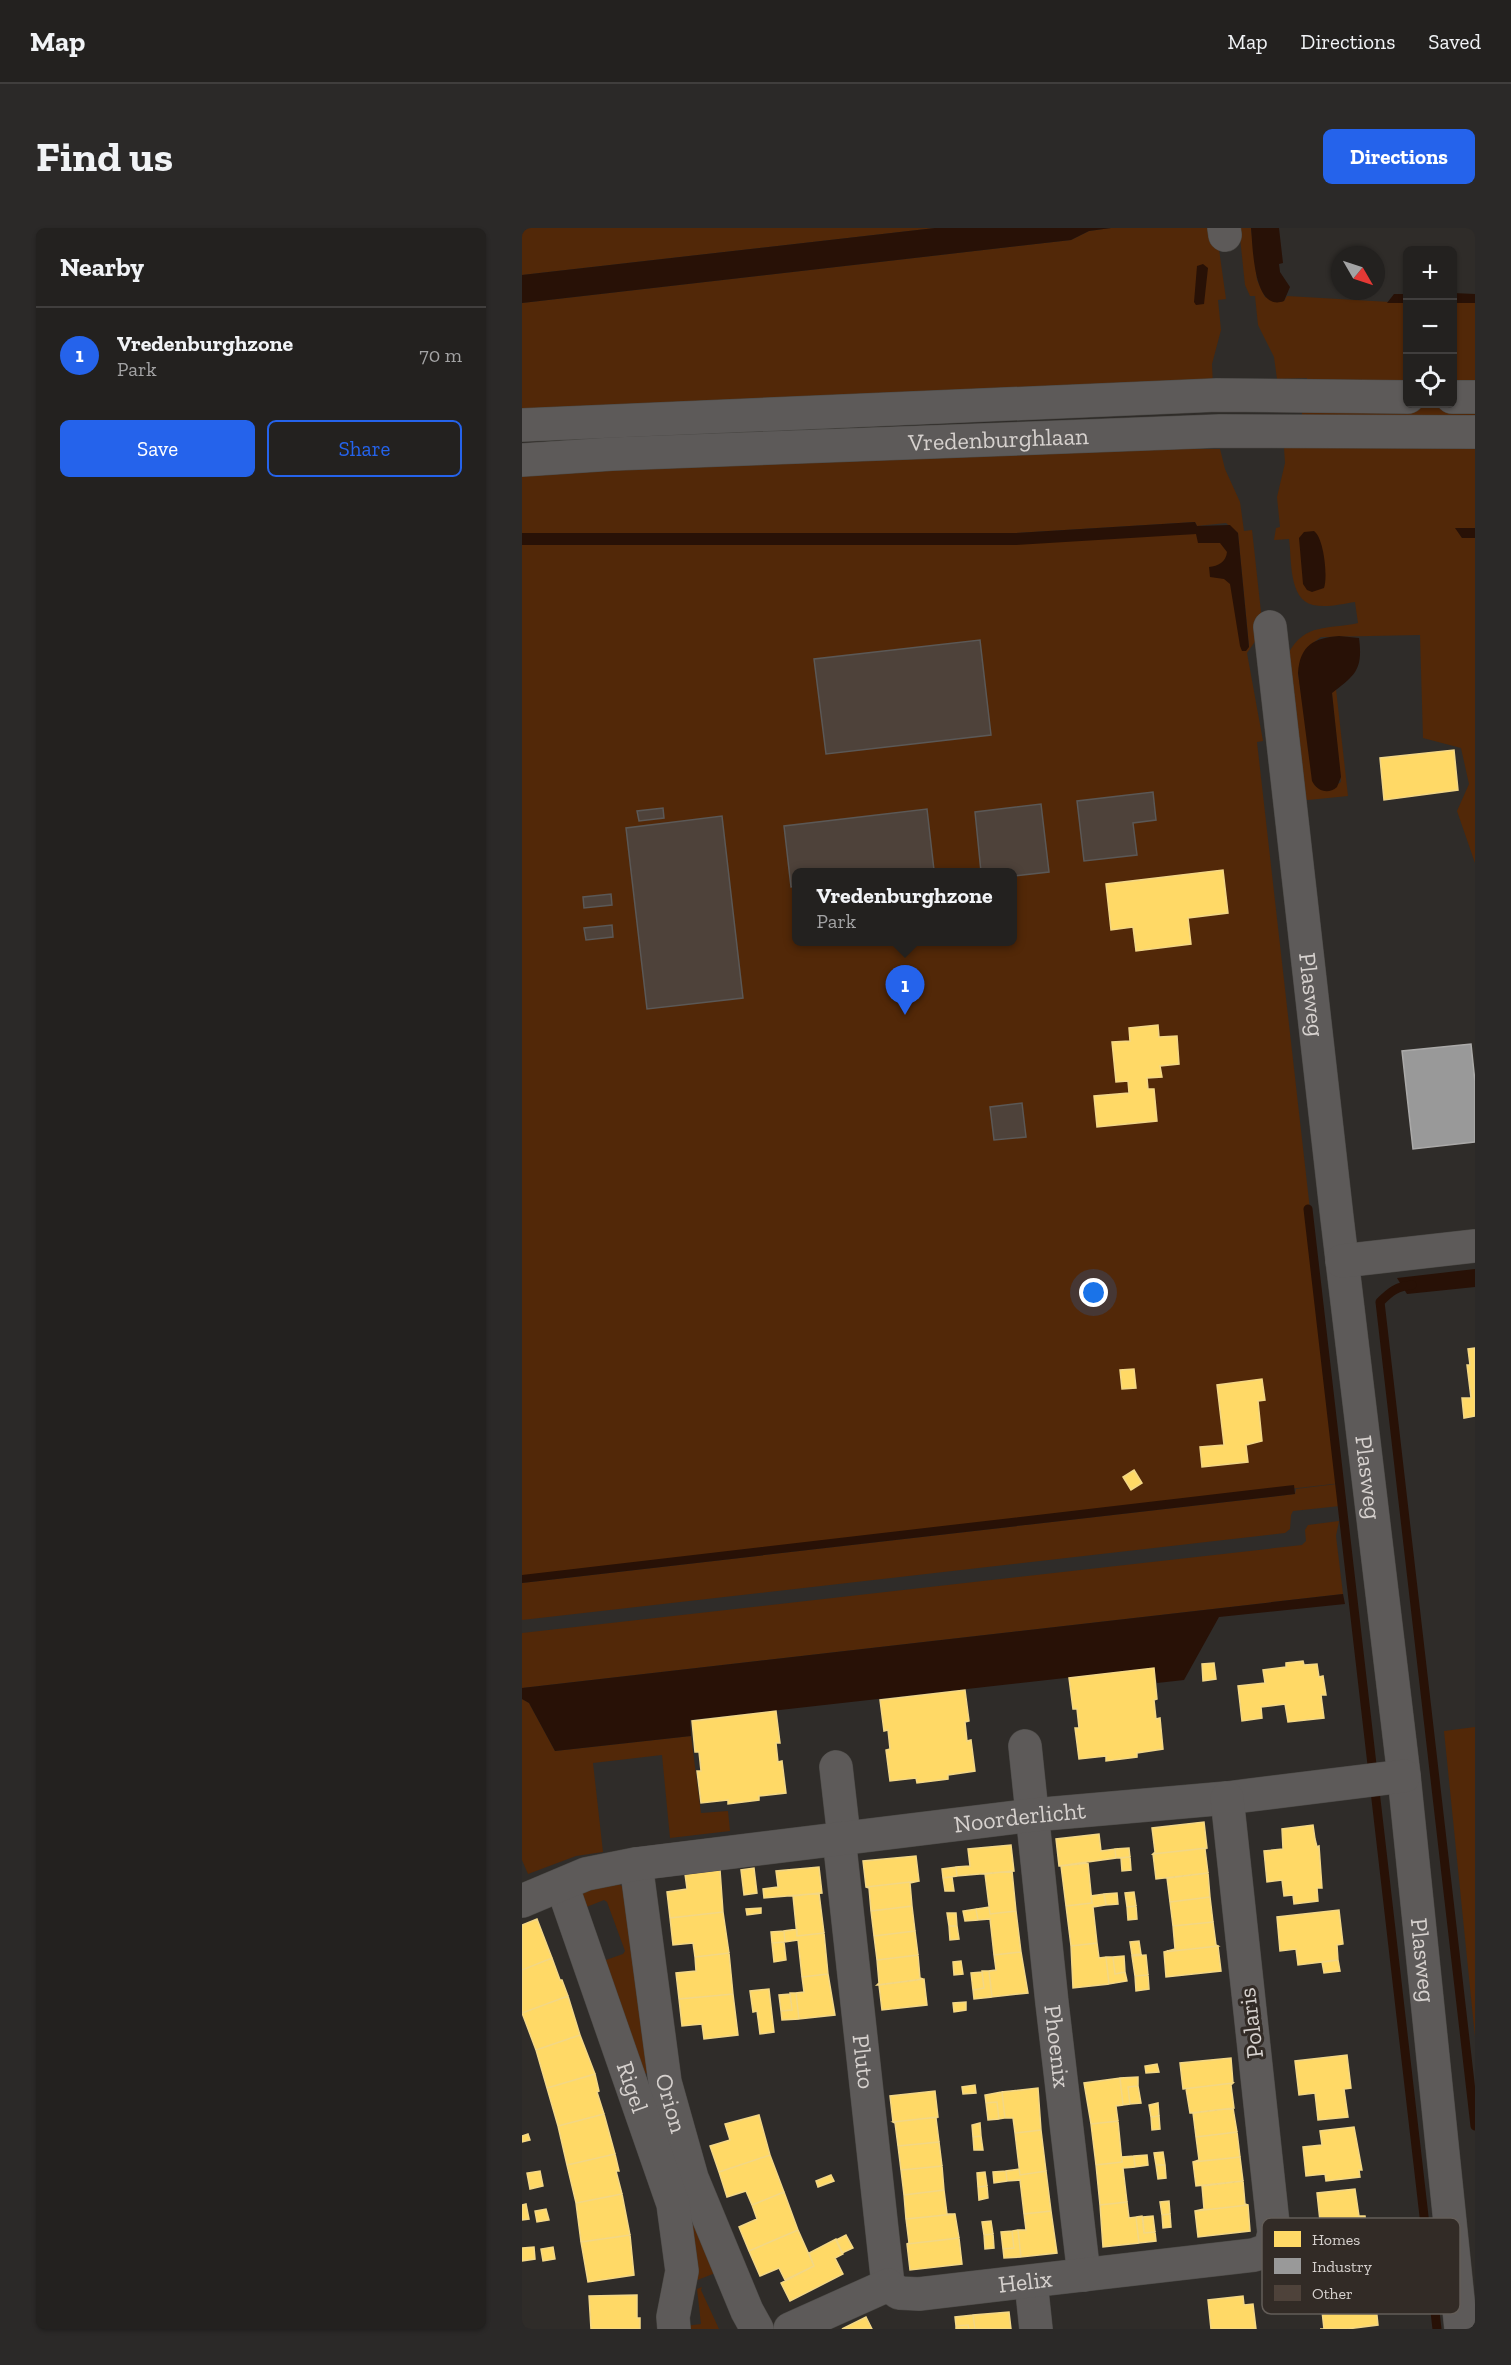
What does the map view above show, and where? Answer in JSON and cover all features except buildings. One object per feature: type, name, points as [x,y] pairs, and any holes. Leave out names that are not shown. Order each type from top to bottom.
[{"type":"street","name":"Vredenburghlaan","points":[[522,425],[1217,395],[1403,397]]},
{"type":"street","points":[[1457,397],[1475,397]]},
{"type":"street","name":"Vredenburghlaan","points":[[522,460],[612,454],[1220,431],[1475,432]]},
{"type":"street","name":"Plasweg","points":[[1270,627],[1342,1261],[1404,1776],[1450,2218]]},
{"type":"street","points":[[1342,1261],[1475,1246]]},
{"type":"street","name":"Phoenix","points":[[1025,1746],[1084,2275]]},
{"type":"street","name":"Pluto","points":[[836,1767],[888,2285]]},
{"type":"street","name":"Noorderlicht","points":[[636,1864],[1033,1815],[1227,1797],[1404,1776]]},
{"type":"street","name":"Polaris","points":[[1227,1797],[1272,2218]]},
{"type":"street","points":[[522,1901],[586,1874],[636,1864]]},
{"type":"street","name":"Orion","points":[[636,1864],[665,2082],[692,2178],[747,2311],[757,2329]]},
{"type":"street","name":"Rigel","points":[[562,1885],[673,2204],[682,2271],[673,2317],[674,2329]]},
{"type":"street","name":"Helix","points":[[888,2285],[899,2293],[919,2294],[1254,2255],[1262,2252]]},
{"type":"street","points":[[1031,2282],[1036,2329]]},
{"type":"street","points":[[790,2329],[888,2285]]},
{"type":"street","name":"Plasweg","points":[[1459,2314],[1461,2329]]},
{"type":"shaded area","points":[[522,228],[935,228],[522,275]]},
{"type":"shaded area","points":[[935,228],[1111,228],[1089,231],[1071,240],[522,303],[522,275]]},
{"type":"shaded area","points":[[1111,228],[1216,228],[1226,299],[1218,300],[1221,330],[1212,364],[1213,388],[522,416],[522,303],[1071,240],[1089,231]]},
{"type":"shaded area","points":[[1239,228],[1251,228],[1257,280],[1265,297],[1284,301],[1287,296],[1403,303],[1403,388],[1307,387],[1307,378],[1277,379],[1274,357],[1258,325],[1255,296],[1250,296],[1245,285]]},
{"type":"shaded area","points":[[1251,228],[1279,228],[1283,263],[1279,264],[1280,272],[1290,287],[1284,301],[1274,302],[1266,297],[1260,288],[1254,262]]},
{"type":"shaded area","points":[[1203,264],[1208,268],[1204,304],[1196,305],[1194,302],[1197,266]]},
{"type":"shaded area","points":[[1457,293],[1475,294],[1475,303],[1457,303]]},
{"type":"shaded area","points":[[1394,294],[1403,294],[1403,303],[1387,303]]},
{"type":"shaded area","points":[[1457,303],[1475,303],[1475,388],[1457,388]]},
{"type":"shaded area","points":[[1302,404],[1403,405],[1403,408],[1457,408],[1457,405],[1475,405],[1475,424],[1302,422]]},
{"type":"shaded area","points":[[1287,439],[1475,441],[1475,528],[1456,528],[1462,538],[1475,538],[1475,863],[1457,811],[1469,784],[1461,748],[1423,738],[1420,635],[1321,637],[1310,645],[1298,673],[1315,786],[1327,791],[1341,782],[1332,693],[1336,689],[1348,796],[1303,799],[1288,654],[1302,637],[1310,632],[1358,623],[1355,602],[1323,606],[1305,601],[1295,587],[1289,539],[1274,540],[1276,528],[1280,527],[1277,497],[1285,463],[1284,448],[1287,448]]},
{"type":"shaded area","points":[[1194,440],[1194,449],[1220,449],[1225,469],[1240,502],[1244,531],[1252,530],[1263,630],[1247,653],[1263,741],[1257,742],[1341,1483],[522,1578],[522,545],[1196,534],[1234,537],[1247,649],[1249,646],[1238,533],[1226,523],[1197,526],[1195,522],[1016,533],[522,533],[522,468]]},
{"type":"shaded area","points":[[1195,522],[1197,526],[1230,525],[1238,533],[1249,647],[1246,651],[1242,651],[1240,646],[1230,584],[1224,579],[1210,577],[1209,567],[1221,563],[1227,552],[1220,543],[1198,543],[1196,534],[1016,545],[522,545],[522,533],[1016,533]]},
{"type":"shaded area","points":[[1455,528],[1475,528],[1475,538],[1462,538]]},
{"type":"shaded area","points":[[1314,531],[1323,549],[1326,575],[1324,588],[1312,592],[1307,590],[1303,584],[1299,538],[1304,532]]},
{"type":"shaded area","points":[[1339,636],[1359,638],[1360,657],[1352,676],[1332,693],[1341,777],[1337,787],[1326,791],[1320,789],[1312,781],[1298,673],[1302,656],[1310,645],[1322,639]]},
{"type":"shaded area","points":[[1475,1269],[1475,1287],[1407,1294],[1397,1278]]},
{"type":"shaded area","points":[[1337,1484],[1340,1506],[1293,1511],[1290,1529],[1285,1533],[522,1620],[522,1583],[1295,1494],[1296,1489]]},
{"type":"shaded area","points":[[1294,1485],[1295,1494],[522,1583],[522,1575]]},
{"type":"shaded area","points":[[1339,1521],[1336,1536],[1343,1594],[522,1688],[522,1633],[1302,1545],[1306,1541],[1305,1530],[1308,1525]]},
{"type":"shaded area","points":[[1343,1594],[1345,1604],[1219,1617],[1184,1680],[1157,1683],[1154,1668],[690,1720],[691,1736],[555,1751],[529,1703],[522,1699],[522,1688]]},
{"type":"shaded area","points":[[522,1699],[529,1703],[555,1751],[691,1736],[701,1813],[728,1811],[730,1831],[670,1838],[662,1755],[593,1763],[603,1852],[576,1856],[528,1874],[522,1860]]},
{"type":"shaded area","points":[[1475,1727],[1475,2037],[1444,1731]]},
{"type":"shaded area","points":[[616,1882],[623,1887],[653,2071],[644,2074],[603,1961],[623,1954],[625,1951],[607,1902],[604,1900],[584,1908],[581,1900],[582,1890]]},
{"type":"shaded area","points":[[680,2170],[718,2272],[695,2281]]},
{"type":"shaded area","points":[[702,2287],[701,2290],[719,2329],[685,2329],[685,2326],[701,2324],[697,2289]]},
{"type":"waterway","points":[[1308,1209],[1424,2218]]},
{"type":"waterway","points":[[1412,1285],[1394,1290],[1380,1302],[1475,2126]]},
{"type":"waterway","points":[[1435,2314],[1437,2329]]},
{"type":"place","name":"Vredenburghzone","points":[[905,1015]]}]
